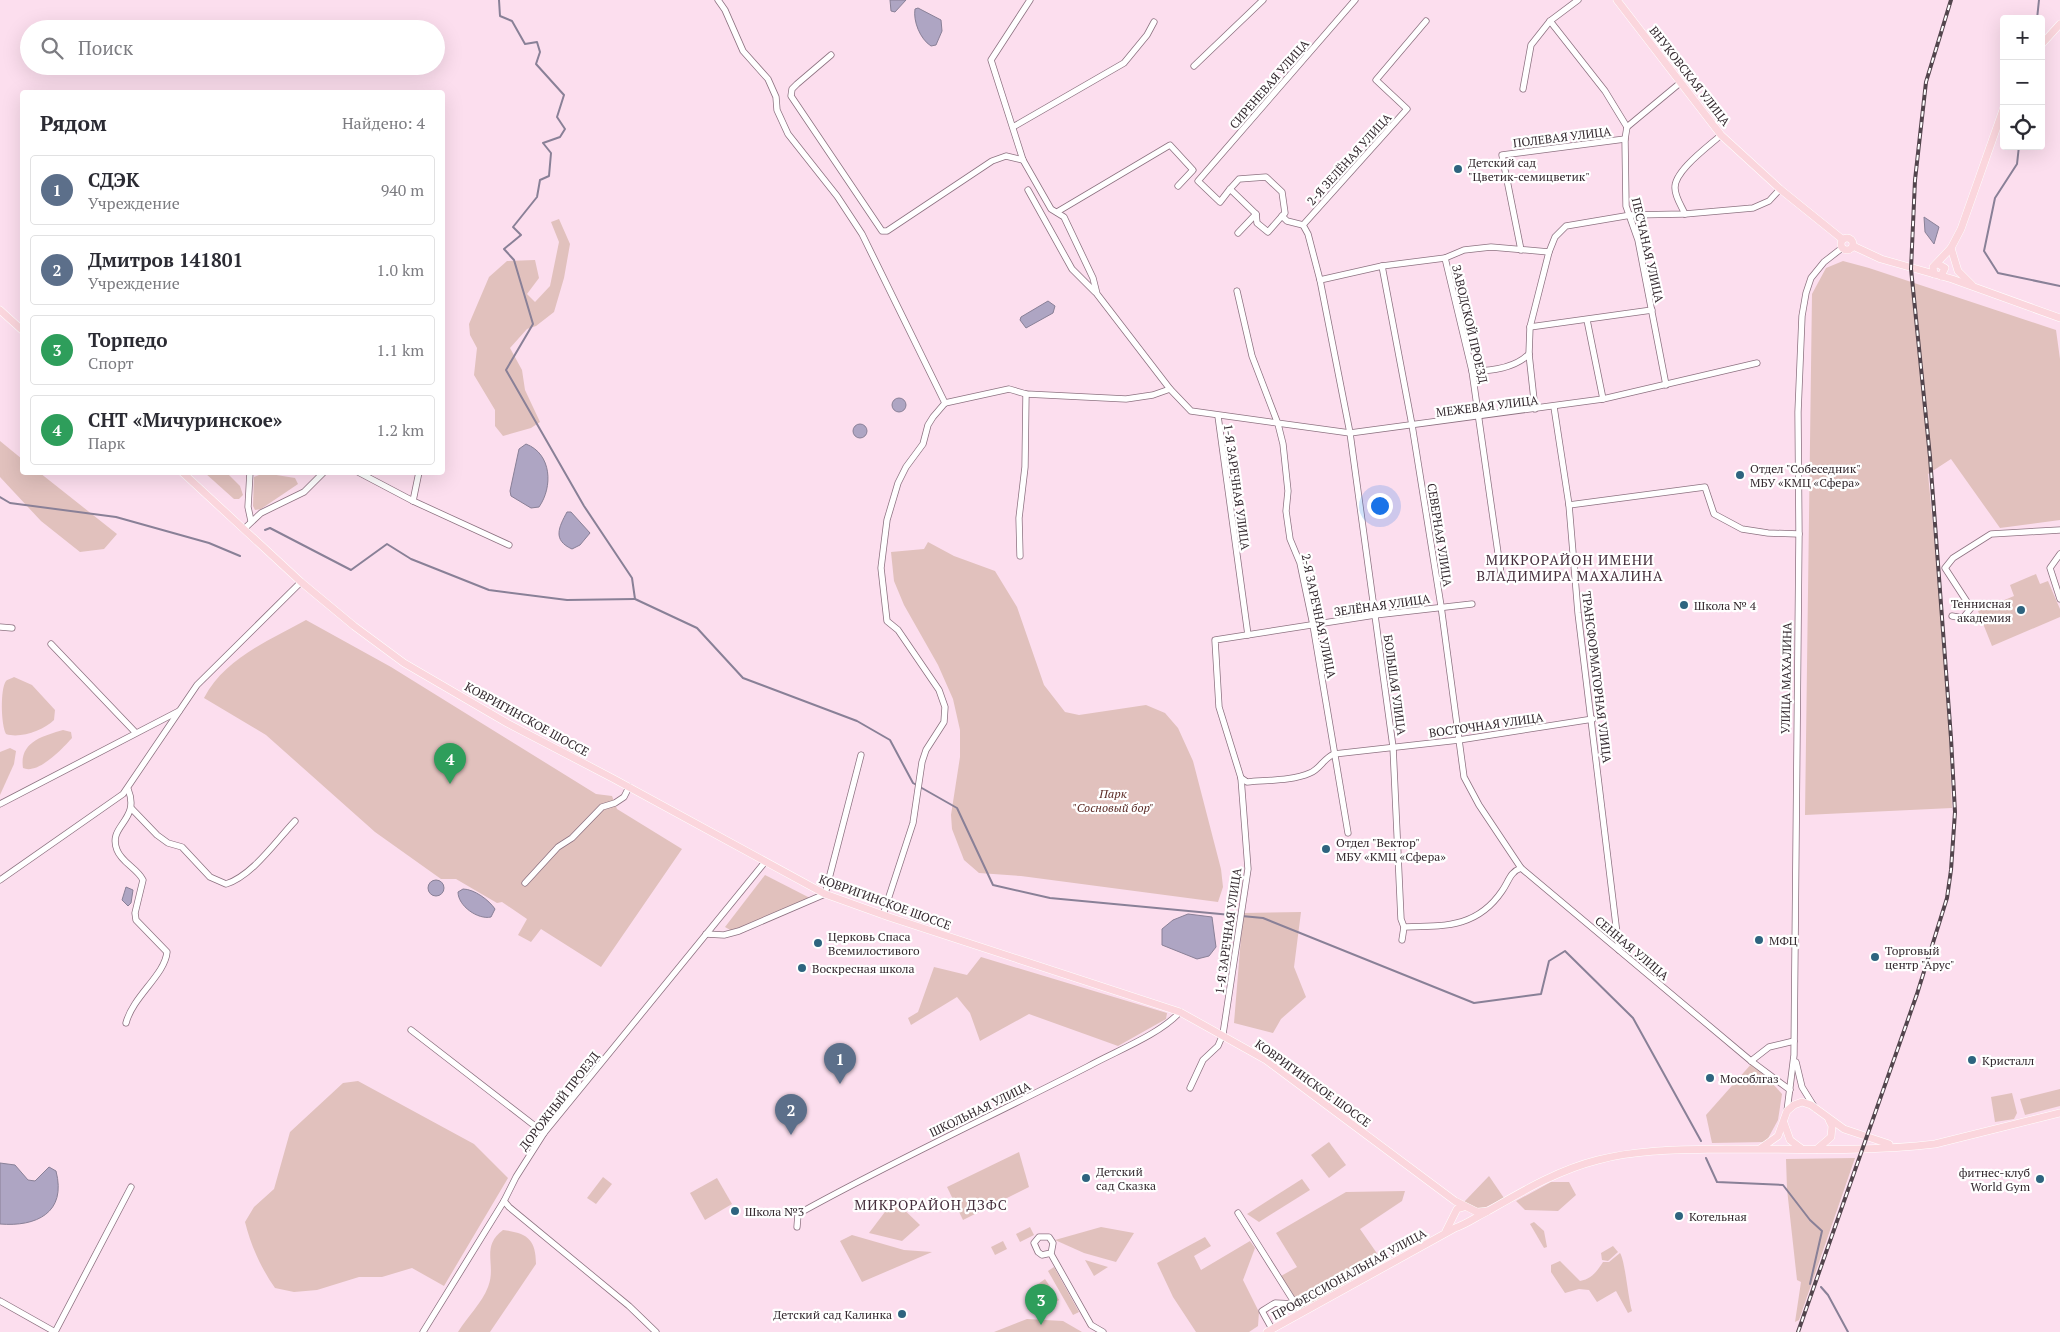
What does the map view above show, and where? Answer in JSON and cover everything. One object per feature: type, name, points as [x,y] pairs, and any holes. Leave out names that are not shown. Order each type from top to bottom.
[{"type":"main road","name":"ВНУКОВСКАЯ УЛИЦА","points":[[1616,0],[1721,135],[1780,189],[1842,239]]},
{"type":"main road","points":[[2045,41],[2060,24]]},
{"type":"main road","points":[[1939,270],[1944,257],[1961,229],[2000,118]]},
{"type":"main road","points":[[1853,246],[1848,250],[1842,248],[1840,243],[1842,239],[1851,239],[1853,246],[1881,259],[1924,271],[1939,270],[1952,279],[2060,318]]},
{"type":"main road","points":[[1951,248],[1958,271],[1976,288]]},
{"type":"main road","points":[[0,310],[20,328]]},
{"type":"main road","name":"КОВРИГИНСКОЕ ШОССЕ","points":[[185,475],[301,582],[354,626],[404,662],[506,723],[825,894],[1180,1012],[1223,1034],[1266,1060],[1468,1209]]},
{"type":"main road","points":[[1787,1111],[1794,1104],[1802,1102],[1816,1108],[1829,1120],[1866,1138],[1896,1146]]},
{"type":"main road","name":"УЛИЦА МАХАЛИНА","points":[[1760,1149],[1778,1136],[1787,1111]]},
{"type":"main road","points":[[1784,1122],[1790,1140],[1802,1150],[1935,1144],[2060,1113]]},
{"type":"main road","points":[[1817,1149],[1831,1137],[1832,1126],[1829,1120]]},
{"type":"main road","name":"ПРОФЕССИОНАЛЬНАЯ УЛИЦА","points":[[1270,1330],[1556,1174],[1601,1159],[1676,1150],[1802,1150]]},
{"type":"main road","name":"КОВРИГИНСКОЕ ШОССЕ","points":[[1448,1196],[1455,1206],[1455,1214]]},
{"type":"main road","points":[[1468,1209],[1477,1212],[1487,1211]]},
{"type":"main road","points":[[1468,1209],[1472,1220]]},
{"type":"main road","name":"ПРОФЕССИОНАЛЬНАЯ УЛИЦА","points":[[1442,1235],[1455,1214],[1468,1209]]},
{"type":"main road","points":[[1455,1214],[1458,1223],[1463,1225]]},
{"type":"street","points":[[718,0],[725,10],[744,50],[768,79],[776,97],[777,110],[788,134],[837,196],[862,234],[945,403]]},
{"type":"street","points":[[1030,0],[991,60],[1023,160],[1051,209],[1064,217],[1093,278],[1097,294]]},
{"type":"street","points":[[1194,66],[1263,0]]},
{"type":"street","name":"СИРЕНЕВАЯ УЛИЦА","points":[[1230,189],[1220,202],[1198,181],[1356,0]]},
{"type":"street","points":[[1523,89],[1531,46],[1550,21],[1578,0]]},
{"type":"street","name":"2-Я ЗЕЛЁНАЯ УЛИЦА","points":[[1303,225],[1407,109],[1376,80],[1426,20]]},
{"type":"street","points":[[1550,21],[1605,91],[1627,127],[1680,83]]},
{"type":"street","points":[[1013,127],[1124,63],[1148,35],[1154,22]]},
{"type":"street","points":[[831,55],[797,84],[792,90],[791,96],[882,231],[887,230],[992,161],[1006,156],[1023,160]]},
{"type":"street","name":"ПЕСЧАНАЯ УЛИЦА","points":[[1627,127],[1625,139],[1626,206],[1631,215],[1666,385]]},
{"type":"street","points":[[1685,214],[1676,196],[1675,186],[1679,174],[1721,135]]},
{"type":"street","name":"ПОЛЕВАЯ УЛИЦА","points":[[1521,250],[1502,155],[1625,139]]},
{"type":"street","points":[[1057,212],[1170,145],[1193,170],[1178,186]]},
{"type":"street","points":[[1266,177],[1282,192],[1285,213],[1268,232],[1257,223],[1256,214],[1230,189],[1239,179],[1266,177]]},
{"type":"street","points":[[1535,410],[1529,354],[1530,327],[1549,252],[1555,237],[1566,226],[1631,215],[1685,214],[1753,208],[1769,201],[1780,189]]},
{"type":"street","points":[[1028,190],[1072,269],[1097,294]]},
{"type":"street","points":[[1238,233],[1256,214]]},
{"type":"street","points":[[1282,216],[1287,221],[1303,225],[1308,234],[1320,280],[1350,433]]},
{"type":"street","points":[[1320,280],[1382,266],[1445,258],[1464,250],[1491,246],[1549,252]]},
{"type":"street","name":"УЛИЦА МАХАЛИНА","points":[[1787,1111],[1794,1055],[1799,534],[1798,412],[1803,309],[1811,278],[1824,262],[1842,248]]},
{"type":"street","name":"ЗАВОДСКОЙ ПРОЕЗД","points":[[1445,258],[1472,371],[1501,574]]},
{"type":"street","name":"СЕВЕРНАЯ УЛИЦА","points":[[1382,266],[1412,425],[1441,606],[1464,776],[1479,805]]},
{"type":"street","name":"2-Я ЗАРЕЧНАЯ УЛИЦА","points":[[1236,291],[1252,356],[1278,424],[1286,467],[1288,491],[1286,511],[1290,539],[1300,563],[1313,625],[1348,833]]},
{"type":"street","name":"1-Я ЗАРЕЧНАЯ УЛИЦА","points":[[1097,294],[1170,389],[1192,411],[1218,416],[1248,635]]},
{"type":"street","points":[[1530,327],[1652,310]]},
{"type":"street","points":[[1587,320],[1603,400]]},
{"type":"street","points":[[1472,371],[1514,365],[1521,362],[1529,354]]},
{"type":"street","name":"МЕЖЕВАЯ УЛИЦА","points":[[1218,416],[1350,433],[1603,400],[1757,363]]},
{"type":"street","points":[[884,915],[913,823],[922,762],[926,750],[944,722],[945,707],[939,690],[898,630],[887,621],[882,590],[883,542],[898,483],[906,467],[923,444],[932,417],[945,403],[1009,389],[1026,394],[1126,399],[1153,395],[1170,389]]},
{"type":"street","points":[[1020,556],[1019,518],[1025,467],[1026,394]]},
{"type":"street","name":"ТРАНСФОРМАТОРНАЯ УЛИЦА","points":[[1554,407],[1569,505],[1578,613],[1593,719],[1619,950]]},
{"type":"street","name":"БОЛЬШАЯ УЛИЦА","points":[[1350,433],[1393,747],[1402,919],[1404,927],[1402,940]]},
{"type":"street","points":[[250,475],[248,507],[251,521]]},
{"type":"street","points":[[244,529],[251,521],[269,508],[304,492],[321,475]]},
{"type":"street","points":[[364,475],[413,501],[509,545]]},
{"type":"street","points":[[413,501],[418,475]]},
{"type":"street","points":[[1569,505],[1705,486],[1714,514],[1742,529],[1768,533],[1799,534]]},
{"type":"street","points":[[1952,616],[1963,618],[1971,608],[1945,568],[1952,558],[1991,534],[2060,530]]},
{"type":"street","points":[[2060,554],[2050,568],[2050,575],[2060,599]]},
{"type":"street","points":[[0,880],[113,802],[128,789],[147,756],[197,685],[301,582]]},
{"type":"street","name":"ЗЕЛЁНАЯ УЛИЦА","points":[[1214,650],[1215,640],[1375,615],[1441,606],[1472,604]]},
{"type":"street","points":[[0,627],[12,628]]},
{"type":"street","points":[[51,644],[134,732]]},
{"type":"street","name":"1-Я ЗАРЕЧНАЯ УЛИЦА","points":[[1190,1088],[1202,1060],[1218,1046],[1223,1034],[1248,869],[1241,778],[1219,707],[1214,650]]},
{"type":"street","points":[[0,804],[134,732],[179,711]]},
{"type":"street","name":"ВОСТОЧНАЯ УЛИЦА","points":[[1334,754],[1459,740],[1593,719]]},
{"type":"street","points":[[1241,778],[1247,782],[1304,775],[1311,773],[1326,757],[1334,754]]},
{"type":"street","points":[[706,934],[724,935],[739,931],[825,894],[862,755]]},
{"type":"street","points":[[525,882],[558,847],[572,838],[602,806],[616,803],[624,797],[629,788]]},
{"type":"street","points":[[126,1023],[132,1005],[165,964],[166,952],[136,920],[135,913],[143,880],[119,854],[115,843],[116,834],[132,809],[128,789]]},
{"type":"street","name":"СЕННАЯ УЛИЦА","points":[[1479,805],[1522,868],[1752,1061],[1790,1090]]},
{"type":"street","points":[[132,809],[157,835],[168,843],[182,847],[210,877],[226,884],[237,881],[247,873],[295,821]]},
{"type":"street","name":"ДОРОЖНЫЙ ПРОЕЗД","points":[[423,1332],[544,1133],[764,862]]},
{"type":"street","points":[[1404,927],[1461,923],[1474,917],[1487,910],[1513,871],[1522,868]]},
{"type":"street","name":"ШКОЛЬНАЯ УЛИЦА","points":[[797,1227],[798,1214],[877,1171],[1069,1076],[1150,1033],[1173,1019],[1180,1012]]},
{"type":"street","points":[[411,1030],[544,1133]]},
{"type":"street","points":[[1752,1061],[1769,1047],[1794,1041]]},
{"type":"street","points":[[1794,1055],[1802,1087],[1816,1108]]},
{"type":"street","points":[[0,1301],[55,1332],[131,1187]]},
{"type":"street","points":[[504,1201],[629,1306],[656,1332]]},
{"type":"street","points":[[1238,1213],[1301,1313]]},
{"type":"street","points":[[1052,1253],[1091,1325],[1103,1332]]},
{"type":"street","points":[[1270,1330],[1262,1311],[1275,1303],[1296,1304]]},
{"type":"green space","points":[[559,219],[570,244],[564,278],[554,312],[536,326],[527,329],[510,348],[522,370],[525,390],[540,422],[531,428],[503,436],[495,426],[495,410],[474,375],[477,348],[470,335],[469,324],[489,277],[507,261],[535,260],[539,278],[527,294],[535,302],[550,286],[559,242],[551,222]]},
{"type":"green space","points":[[1843,261],[2056,330],[2060,359],[2060,520],[2000,528],[1951,459],[1928,474],[1947,670],[1952,808],[1805,815],[1812,294],[1826,268]]},
{"type":"green space","points":[[0,441],[20,457],[20,475],[43,475],[117,534],[104,549],[80,552],[41,521],[0,477]]},
{"type":"green space","points":[[207,475],[229,475],[240,486],[243,495],[239,499],[234,499]]},
{"type":"green space","points":[[259,475],[276,475],[295,478],[298,484],[261,509],[255,510],[253,506],[254,477]]},
{"type":"green space","name":"Парк \"Сосновый бор\"","points":[[928,542],[954,556],[995,571],[1017,607],[1044,685],[1065,712],[1079,715],[1146,705],[1165,713],[1178,728],[1193,761],[1221,869],[1223,887],[1218,902],[1021,876],[979,873],[964,860],[952,829],[951,815],[960,757],[960,730],[953,699],[938,665],[904,605],[894,581],[891,552],[924,549]]},
{"type":"green space","name":"Теннисная академия","points":[[2036,574],[2040,584],[2048,581],[2060,609],[2060,617],[1992,646],[1978,611],[2014,596],[2010,585]]},
{"type":"green space","points":[[306,620],[391,667],[596,794],[612,796],[617,809],[682,849],[601,967],[541,929],[531,942],[518,935],[527,919],[502,902],[497,903],[456,879],[441,879],[375,832],[266,735],[204,698],[223,672],[235,661],[263,643]]},
{"type":"green space","points":[[14,677],[32,685],[55,710],[54,720],[50,724],[25,734],[6,734],[2,715],[3,691],[6,681]]},
{"type":"green space","points":[[63,730],[71,732],[72,738],[63,748],[36,768],[23,768],[23,759],[29,746],[40,738]]},
{"type":"green space","points":[[10,748],[16,751],[14,764],[0,795],[0,752]]},
{"type":"green space","points":[[765,875],[810,898],[732,931],[725,927]]},
{"type":"green space","points":[[1301,912],[1294,967],[1306,997],[1281,1019],[1273,1033],[1234,1023],[1243,913]]},
{"type":"green space","points":[[981,957],[1167,1013],[1166,1019],[1118,1046],[1029,1014],[980,1041],[970,1013],[957,997],[911,1025],[908,1018],[918,1012],[934,967],[967,975]]},
{"type":"green space","points":[[1753,1062],[1782,1094],[1778,1120],[1766,1142],[1712,1143],[1706,1115]]},
{"type":"green space","points":[[358,1081],[474,1144],[508,1178],[444,1286],[412,1268],[382,1277],[359,1277],[317,1290],[294,1292],[275,1288],[257,1256],[245,1222],[254,1207],[274,1189],[290,1132],[343,1083]]},
{"type":"green space","points":[[2060,1089],[2060,1106],[2025,1115],[2020,1099]]},
{"type":"green space","points":[[2012,1093],[2017,1113],[2014,1119],[1995,1122],[1991,1097]]},
{"type":"green space","points":[[1329,1142],[1346,1165],[1329,1178],[1311,1155]]},
{"type":"green space","points":[[1019,1152],[1029,1187],[963,1220],[947,1187]]},
{"type":"green space","points":[[1855,1158],[1799,1320],[1795,1322],[1801,1282],[1797,1280],[1787,1189],[1786,1159]]},
{"type":"green space","points":[[1489,1176],[1504,1198],[1480,1210],[1464,1202]]},
{"type":"green space","points":[[603,1177],[612,1184],[596,1204],[587,1198]]},
{"type":"green space","points":[[717,1178],[732,1204],[705,1220],[690,1193]]},
{"type":"green space","points":[[1302,1179],[1310,1190],[1259,1222],[1247,1214]]},
{"type":"green space","points":[[1551,1182],[1569,1182],[1576,1195],[1558,1211],[1525,1210],[1516,1201]]},
{"type":"green space","points":[[1405,1191],[1402,1201],[1360,1229],[1383,1262],[1302,1309],[1281,1276],[1297,1267],[1276,1233],[1346,1192]]},
{"type":"green space","points":[[894,1200],[920,1225],[902,1241],[869,1233]]},
{"type":"green space","points":[[1534,1222],[1544,1231],[1547,1247],[1544,1248],[1530,1224]]},
{"type":"green space","points":[[1030,1227],[1034,1235],[1020,1242],[1016,1234]]},
{"type":"green space","points":[[1101,1227],[1134,1233],[1116,1262],[1084,1253],[1055,1240]]},
{"type":"green space","points":[[503,1230],[524,1235],[529,1239],[536,1255],[536,1264],[490,1332],[458,1332],[482,1299],[488,1287],[491,1271],[492,1243]]},
{"type":"green space","points":[[852,1235],[904,1250],[932,1252],[862,1282],[840,1241]]},
{"type":"green space","points":[[1205,1237],[1211,1246],[1194,1256],[1201,1270],[1250,1241],[1255,1248],[1243,1280],[1259,1312],[1258,1326],[1249,1332],[1196,1332],[1173,1297],[1157,1263]]},
{"type":"green space","points":[[1003,1241],[1007,1249],[995,1255],[991,1247]]},
{"type":"green space","points":[[1613,1246],[1618,1252],[1608,1261],[1602,1260],[1601,1253]]},
{"type":"green space","points":[[1620,1253],[1632,1311],[1628,1313],[1616,1291],[1597,1302],[1589,1290],[1579,1289],[1565,1293],[1551,1272],[1551,1265],[1560,1261],[1580,1281],[1584,1280],[1594,1274],[1603,1262],[1609,1262]]},
{"type":"green space","points":[[1085,1260],[1108,1267],[1094,1276]]},
{"type":"green space","points":[[1054,1267],[1079,1312],[1073,1315],[1048,1271]]},
{"type":"green space","points":[[1045,1279],[1059,1300],[1046,1308],[1034,1287]]},
{"type":"green space","points":[[1027,1319],[1063,1321],[1082,1332],[994,1332]]},
{"type":"shaded area","points":[[890,0],[906,0],[895,12],[891,11]]},
{"type":"shaded area","points":[[918,8],[941,20],[942,31],[936,45],[931,46],[927,43],[918,29],[915,9]]},
{"type":"shaded area","points":[[1924,217],[1939,227],[1934,244],[1925,232]]},
{"type":"shaded area","points":[[1048,301],[1055,306],[1053,313],[1026,328],[1020,320],[1021,317]]},
{"type":"shaded area","points":[[896,398],[902,398],[906,405],[902,412],[896,412],[892,408],[892,402]]},
{"type":"shaded area","points":[[857,424],[863,424],[867,431],[863,438],[857,438],[853,434],[853,428]]},
{"type":"shaded area","points":[[526,444],[541,455],[548,472],[547,490],[539,507],[531,508],[511,496],[510,491],[519,449]]},
{"type":"shaded area","points":[[567,512],[571,512],[590,533],[580,545],[572,549],[562,542],[559,533]]},
{"type":"shaded area","points":[[436,880],[442,882],[444,888],[442,894],[436,896],[430,894],[428,888],[430,882]]},
{"type":"shaded area","points":[[126,887],[133,890],[131,903],[128,906],[122,900]]},
{"type":"shaded area","points":[[463,889],[476,893],[489,902],[495,909],[491,917],[480,916],[465,907],[461,902],[458,892]]},
{"type":"shaded area","points":[[1188,914],[1212,917],[1216,947],[1209,956],[1197,959],[1162,945],[1162,929],[1173,920]]},
{"type":"shaded area","points":[[0,1163],[15,1165],[28,1180],[35,1181],[49,1167],[56,1171],[57,1197],[53,1207],[36,1220],[25,1223],[0,1224]]},
{"type":"waterway","points":[[499,0],[500,16],[512,21],[525,44],[537,42],[540,52],[536,64],[564,95],[557,117],[565,129],[560,137],[543,143],[551,153],[549,176],[540,180],[537,197],[513,227],[521,235],[504,249],[514,260],[533,324],[506,370],[584,506],[632,578],[635,599],[697,628],[743,678],[857,721],[890,740],[913,783],[957,808],[993,885],[1050,898],[1263,918],[1474,1003],[1541,994],[1549,961],[1565,951],[1633,1018],[1701,1141]]},
{"type":"waterway","points":[[2037,15],[2039,0]]},
{"type":"waterway","points":[[2019,150],[2017,164],[1995,198],[1984,251],[1998,273],[2060,286]]},
{"type":"waterway","points":[[0,497],[10,503],[116,517],[209,543],[240,556]]},
{"type":"waterway","points":[[265,530],[270,528],[351,570],[387,544],[411,559],[489,590],[567,600],[635,599]]},
{"type":"waterway","points":[[1706,1158],[1717,1182],[1783,1185],[1810,1220],[1822,1231],[1810,1284]]},
{"type":"waterway","points":[[1821,1287],[1828,1295],[1848,1332]]},
{"type":"railway","points":[[1798,1332],[1917,994],[1947,898],[1951,870],[1955,812],[1951,738],[1930,457],[1911,269],[1915,180],[1926,82],[1951,0]]},
{"type":"place","name":"Детский сад \"Цветик-семицветик\"","points":[[1458,169]]},
{"type":"place","name":"Отдел \"Собеседник\" МБУ «КМЦ «Сфера»","points":[[1740,475]]},
{"type":"place","name":"Школа № 4","points":[[1684,605]]},
{"type":"place","name":"Теннисная академия","points":[[2021,610]]},
{"type":"place","name":"СНТ «Мичуринское»","points":[[450,784]]},
{"type":"place","name":"Отдел \"Вектор\" МБУ «КМЦ «Сфера»","points":[[1326,849]]},
{"type":"place","name":"МФЦ","points":[[1759,940]]},
{"type":"place","name":"Церковь Спаса Всемилостивого","points":[[818,943]]},
{"type":"place","name":"Торговый центр \"Арус\"","points":[[1875,957]]},
{"type":"place","name":"Воскресная школа","points":[[802,968]]},
{"type":"place","name":"Кристалл","points":[[1972,1060]]},
{"type":"place","name":"Мособлгаз","points":[[1710,1078]]},
{"type":"place","name":"СДЭК","points":[[840,1084]]},
{"type":"place","name":"Дмитров 141801","points":[[791,1135]]},
{"type":"place","name":"Детский сад Сказка","points":[[1086,1178]]},
{"type":"place","name":"фитнес-клуб World Gym","points":[[2040,1179]]},
{"type":"place","name":"Школа №3","points":[[735,1211]]},
{"type":"place","name":"Котельная","points":[[1679,1216]]},
{"type":"place","name":"Детский сад Калинка","points":[[902,1314]]},
{"type":"place","name":"Торпедо","points":[[1041,1325]]},
{"type":"district","name":"МИКРОРАЙОН ИМЕНИ ВЛАДИМИРА МАХАЛИНА","points":[[1570,568]]},
{"type":"district","name":"МИКРОРАЙОН ДЗФС","points":[[931,1204]]}]
